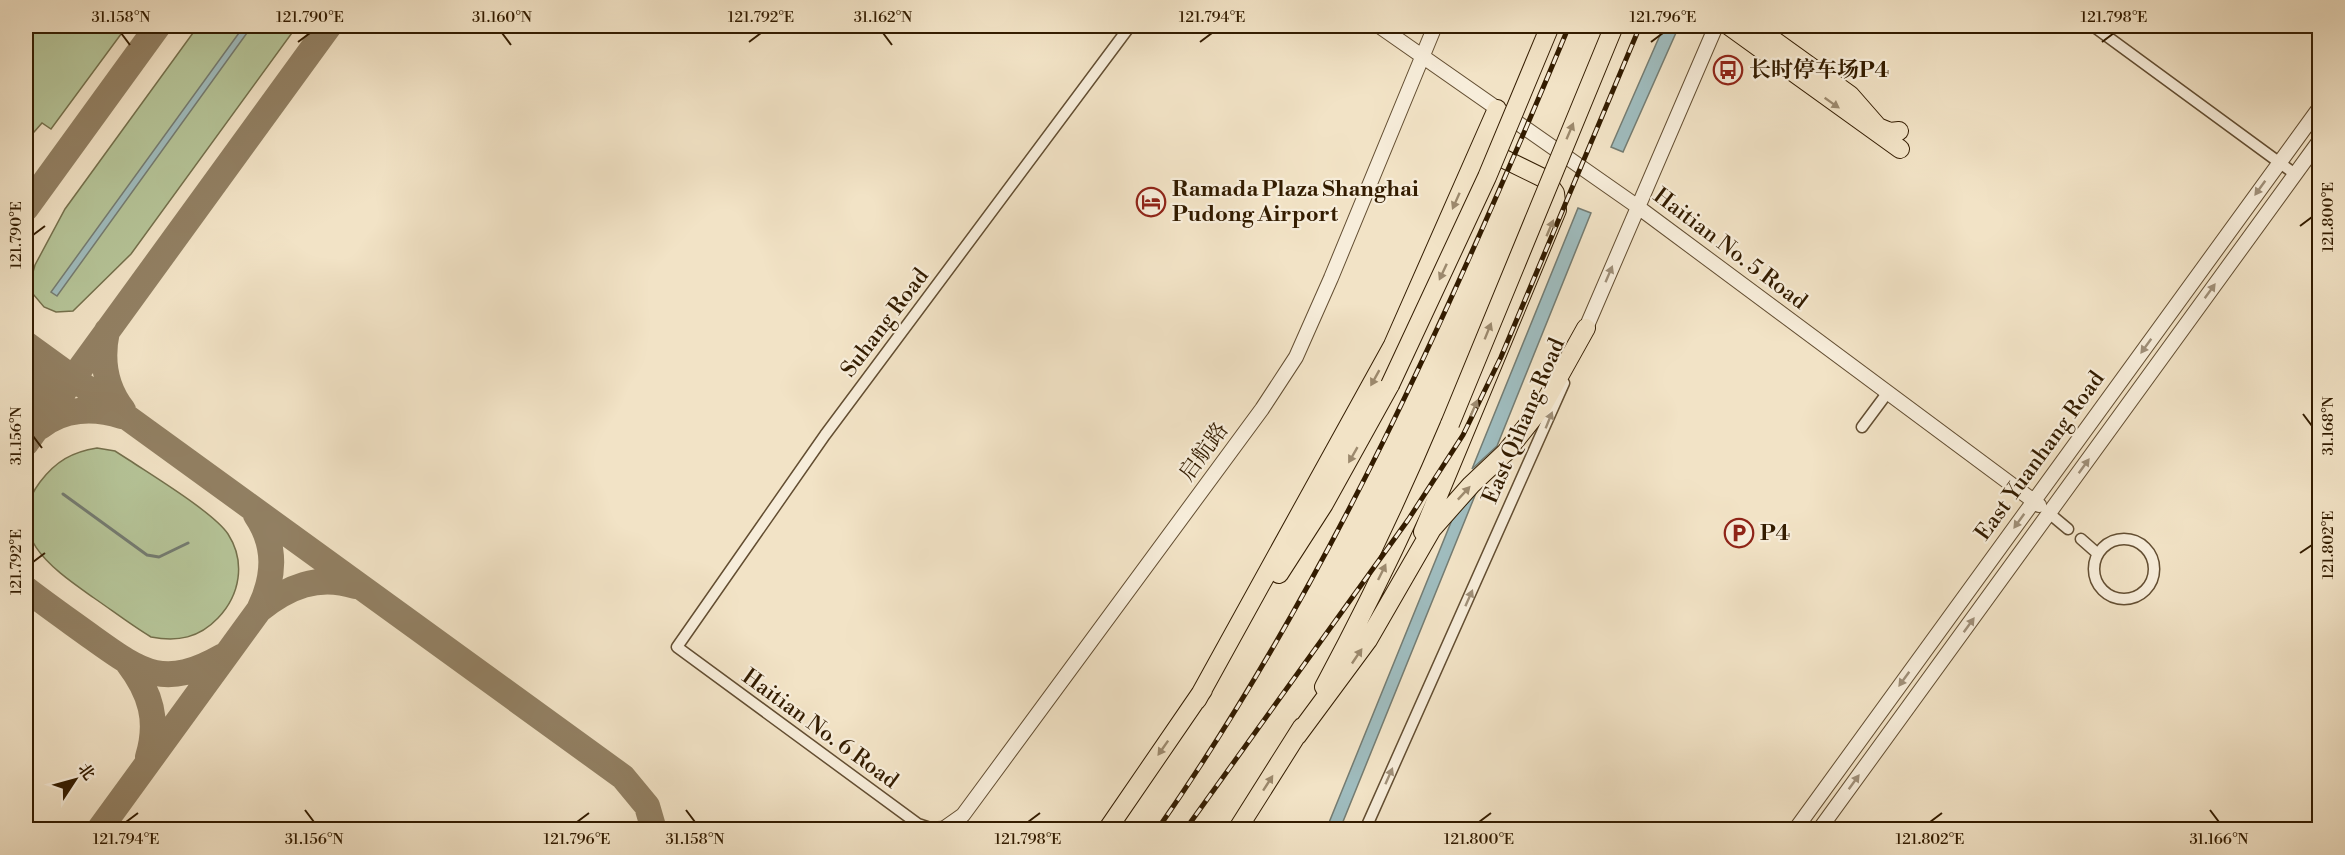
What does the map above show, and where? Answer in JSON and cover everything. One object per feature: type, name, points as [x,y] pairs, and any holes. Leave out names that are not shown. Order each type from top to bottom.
[{"type":"highway","points":[[1107,830],[1197,700],[1324,504],[1390,385],[1487,177],[1550,26]]},
{"type":"highway","points":[[1297,736],[1357,625],[1423,488],[1614,26]]},
{"type":"highway","points":[[1729,26],[1850,95],[1878,127],[1890,132],[1899,131]]},
{"type":"highway","points":[[1754,26],[1790,61],[1900,149]]},
{"type":"highway","points":[[1197,700],[1393,345],[1497,109]]},
{"type":"highway","points":[[1413,559],[1557,210],[1555,193],[1545,179],[1498,156],[1482,159],[1469,173]]},
{"type":"highway","points":[[1237,830],[1297,736],[1368,640],[1432,529],[1452,505],[1526,429],[1542,407],[1586,328]]},
{"type":"street","name":"Suhang Road","points":[[677,647],[818,445],[1130,26]]},
{"type":"street","name":"Haitian No. 5 Road","points":[[1378,26],[1638,207],[2050,514]]},
{"type":"street","name":"启航路","points":[[946,827],[963,815],[1262,409],[1296,357],[1435,26]]},
{"type":"street","name":"East Qihang Road","points":[[1365,830],[1545,430],[1586,328],[1716,26]]},
{"type":"street","points":[[2093,26],[2295,174]]},
{"type":"street","name":"East Yuanhang Road","points":[[1795,830],[2319,107]]},
{"type":"street","name":"East Yuanhang Road","points":[[1819,830],[2319,140]]},
{"type":"street","points":[[1862,427],[1888,392]]},
{"type":"street","points":[[2050,514],[2068,529]]},
{"type":"street","points":[[2081,538],[2098,554]]},
{"type":"street","points":[[2119,539],[2132,540],[2144,546],[2154,566],[2148,586],[2131,598],[2120,598],[2109,594],[2100,586],[2096,576],[2095,565],[2098,554],[2107,544],[2119,539]]},
{"type":"street","name":"Haitian No. 6 Road","points":[[677,647],[918,824],[930,828],[946,827]]},
{"type":"green space","points":[[26,26],[127,26],[51,129],[42,123],[26,141]]},
{"type":"green space","points":[[198,26],[297,26],[131,254],[73,311],[56,312],[44,307],[33,294],[31,279],[35,265],[65,209]]},
{"type":"green space","points":[[97,448],[115,451],[197,506],[221,525],[234,545],[239,567],[236,589],[218,618],[196,634],[170,639],[151,637],[64,576],[38,550],[29,535],[26,519],[29,501],[40,482],[52,468],[65,459]]},
{"type":"water","points":[[244,26],[252,26],[57,296],[51,292]]},
{"type":"water","points":[[1664,26],[1679,26],[1623,152],[1611,147]]},
{"type":"water","points":[[1578,208],[1591,213],[1497,446],[1472,469]]},
{"type":"water","points":[[1476,493],[1340,829],[1326,830],[1456,510]]},
{"type":"waterway","points":[[63,494],[147,555],[159,557],[188,543]]},
{"type":"taxiway","points":[[26,208],[158,26]]},
{"type":"taxiway","points":[[26,443],[329,26]]},
{"type":"taxiway","points":[[107,331],[104,352],[108,382],[123,410]]},
{"type":"taxiway","points":[[26,344],[623,777],[647,806],[654,830]]},
{"type":"taxiway","points":[[28,347],[38,364],[43,382],[44,400],[41,420]]},
{"type":"taxiway","points":[[40,427],[59,416],[79,411],[101,411],[122,416]]},
{"type":"taxiway","points":[[99,830],[259,610],[268,586],[271,562],[268,538],[256,515]]},
{"type":"taxiway","points":[[259,610],[281,595],[304,585],[328,581],[355,586]]},
{"type":"taxiway","points":[[26,589],[126,661],[155,673],[185,672],[223,656]]},
{"type":"taxiway","points":[[128,663],[142,685],[151,708],[153,731],[148,757]]},
{"type":"railway","points":[[1157,830],[1220,736],[1333,540],[1433,337],[1569,26]]},
{"type":"railway","points":[[1185,830],[1408,520],[1463,435],[1501,357],[1640,26]]},
{"type":"place","name":"长时停车场P4","points":[[1728,70]]},
{"type":"place","name":"Ramada Plaza Shanghai Pudong Airport","points":[[1151,202]]},
{"type":"place","name":"P4","points":[[1739,533]]}]
